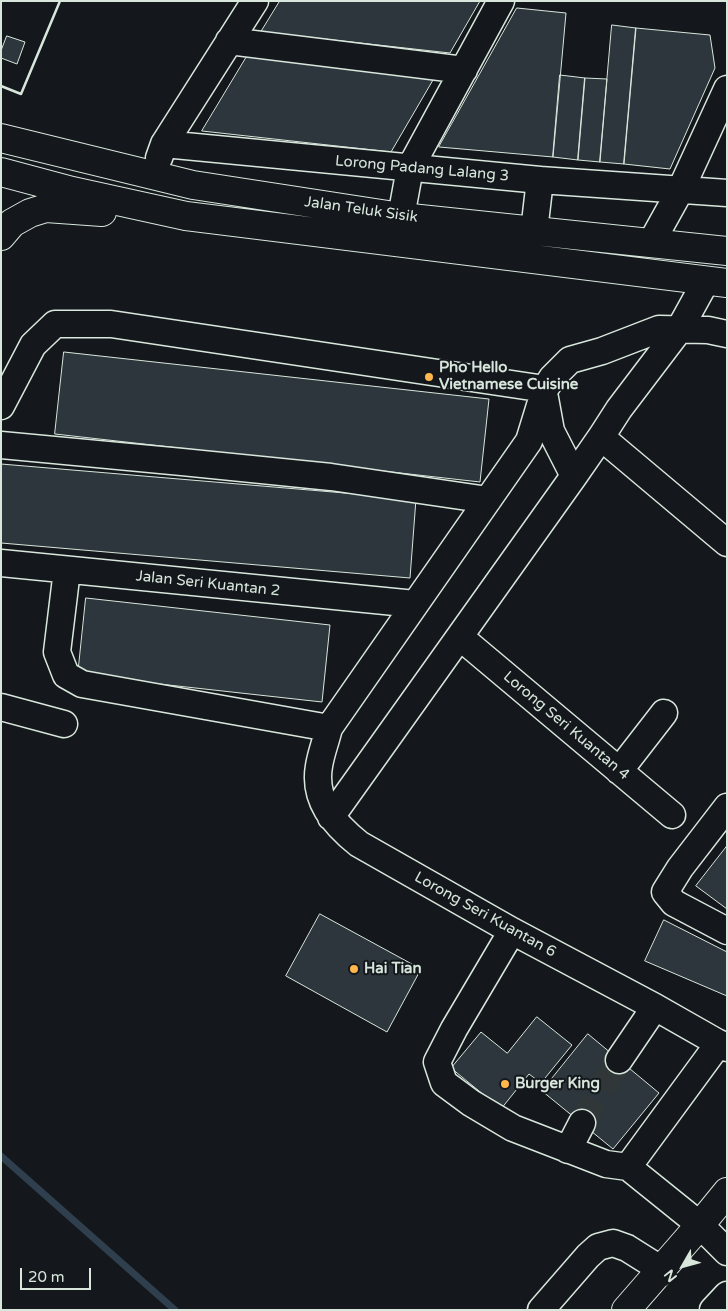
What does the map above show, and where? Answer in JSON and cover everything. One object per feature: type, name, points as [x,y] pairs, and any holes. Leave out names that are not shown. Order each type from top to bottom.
[{"type":"main road","name":"Jalan Teluk Sisik","points":[[1,138],[193,185],[401,217],[727,251]]},
{"type":"main road","name":"Jalan Teluk Sisik","points":[[1,172],[72,191],[186,216],[717,282]]},
{"type":"main road","points":[[1,236],[12,223],[30,213],[46,208],[186,216]]},
{"type":"main road","points":[[626,1310],[725,1198]]},
{"type":"street","points":[[152,175],[164,144],[255,1]]},
{"type":"street","points":[[401,217],[410,168],[501,1]]},
{"type":"street","points":[[229,41],[464,70]]},
{"type":"street","points":[[651,243],[680,189],[727,89]]},
{"type":"street","name":"Lorong Padang Lalang 3","points":[[164,144],[540,180],[727,193]]},
{"type":"street","points":[[534,231],[540,180]]},
{"type":"street","points":[[331,817],[574,476],[619,409],[717,282]]},
{"type":"street","points":[[1,406],[33,346],[55,324],[111,324],[545,389]]},
{"type":"street","points":[[67,570],[57,652],[66,674],[82,684],[329,728],[530,441],[545,389],[552,378],[570,360],[602,351],[659,330],[708,330],[727,334]]},
{"type":"street","points":[[545,389],[546,409],[551,431],[574,476]]},
{"type":"street","points":[[601,437],[727,543]]},
{"type":"street","points":[[1,445],[331,477],[488,500]]},
{"type":"street","name":"Jalan Seri Kuantan 2","points":[[1,563],[415,604]]},
{"type":"street","name":"Lorong Seri Kuantan 4","points":[[460,637],[672,814]]},
{"type":"street","points":[[1,707],[64,724]]},
{"type":"street","points":[[619,771],[664,713]]},
{"type":"street","name":"Lorong Seri Kuantan 6","points":[[329,728],[319,767],[318,787],[325,808],[344,832],[359,844],[512,931],[655,1007],[723,1046]]},
{"type":"street","points":[[727,807],[680,868],[665,892],[674,903],[727,931]]},
{"type":"street","points":[[512,931],[454,1029],[437,1062],[444,1083],[471,1103],[513,1128],[606,1164],[628,1167],[700,1225],[727,1252]]},
{"type":"street","points":[[619,1060],[655,1007]]},
{"type":"street","points":[[628,1167],[723,1046]]},
{"type":"street","points":[[568,1150],[582,1124]]},
{"type":"street","points":[[541,1310],[598,1246],[613,1242],[627,1248],[662,1270]]},
{"type":"street","points":[[713,1310],[727,1295]]},
{"type":"building","points":[[280,1],[480,1],[450,53],[261,32]]},
{"type":"building","points":[[517,8],[566,13],[553,157],[439,147]]},
{"type":"building","points":[[612,25],[636,28],[624,164],[600,162]]},
{"type":"building","points":[[636,28],[710,35],[715,68],[670,169],[624,164]]},
{"type":"building","points":[[7,36],[25,42],[17,64],[1,58],[1,51]]},
{"type":"building","points":[[249,53],[433,80],[391,152],[202,131]]},
{"type":"building","points":[[560,75],[585,78],[578,160],[553,157]]},
{"type":"building","points":[[585,78],[607,79],[600,162],[578,160]]},
{"type":"building","points":[[64,352],[489,399],[480,482],[55,434]]},
{"type":"building","points":[[1,464],[416,499],[410,578],[1,543]]},
{"type":"building","points":[[86,598],[330,625],[322,702],[78,675]]},
{"type":"building","points":[[727,846],[727,909],[696,886]]},
{"type":"building","points":[[320,914],[421,969],[387,1032],[286,976]]},
{"type":"building","points":[[664,920],[727,952],[727,996],[645,961]]},
{"type":"building","points":[[537,1017],[572,1045],[541,1083],[529,1074],[501,1109],[451,1068],[481,1032],[507,1053]]},
{"type":"building","points":[[588,1034],[659,1093],[613,1149],[542,1091]]},
{"type":"waterway","points":[[1,1156],[175,1310]]},
{"type":"tunnel","points":[[582,1123],[619,1060]]},
{"type":"wall","points":[[1,86],[21,94],[60,1]]},
{"type":"place","name":"Pho Hello Vietnamese Cuisine","points":[[429,377]]},
{"type":"place","name":"Hai Tian","points":[[354,969]]},
{"type":"place","name":"Burger King","points":[[505,1084]]}]
